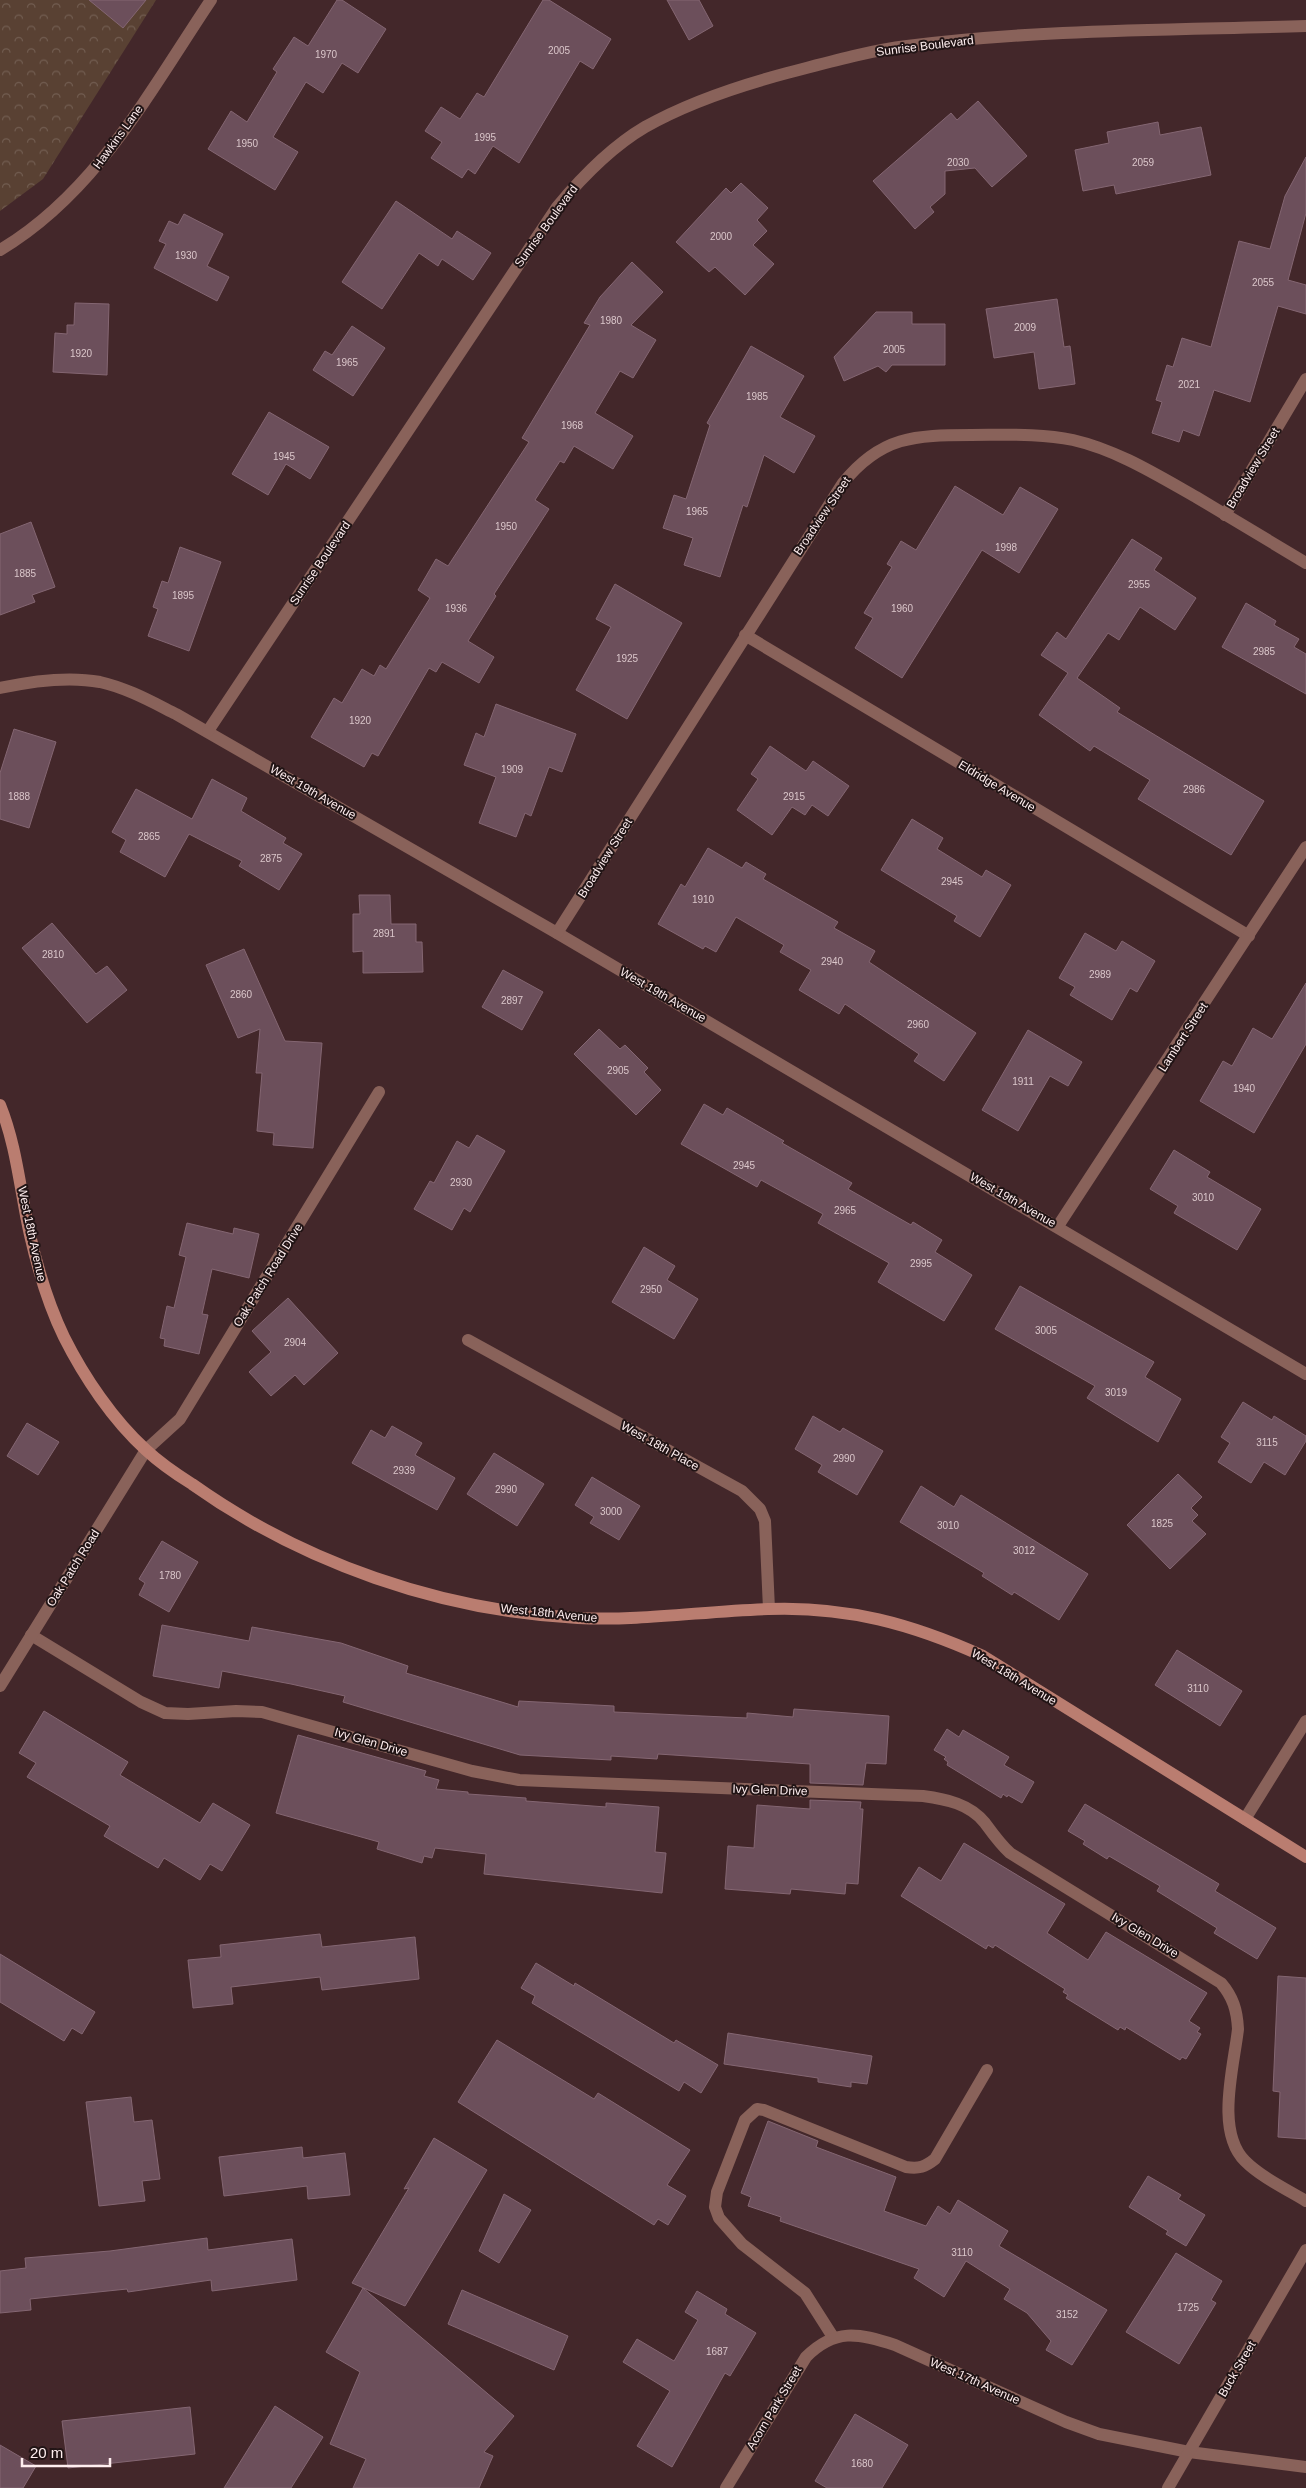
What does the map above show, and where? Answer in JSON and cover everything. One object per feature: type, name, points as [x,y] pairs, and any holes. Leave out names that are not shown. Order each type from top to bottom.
[{"type":"main road","name":"West 18th Avenue","points":[[0,1105],[18,1163],[29,1232],[42,1285],[64,1338],[89,1380],[146,1450],[219,1504],[285,1541],[340,1565],[407,1588],[475,1604],[575,1618],[624,1619],[769,1609],[827,1611],[886,1619],[940,1636],[983,1656],[1306,1857]]},
{"type":"street","name":"Hawkins Lane","points":[[0,250],[23,236],[62,204],[88,178],[116,143],[211,0]]},
{"type":"street","name":"Sunrise Boulevard","points":[[208,731],[557,207],[579,181],[607,155],[644,127],[694,103],[758,81],[837,60],[906,46],[1022,35],[1306,26]]},
{"type":"street","name":"Broadview Street","points":[[558,933],[843,483],[866,457],[903,440],[946,435],[1006,435],[1071,440],[1124,458],[1225,515],[1306,379]]},
{"type":"street","points":[[1225,515],[1306,563]]},
{"type":"street","name":"Eldridge Avenue","points":[[745,635],[1249,936]]},
{"type":"street","name":"West 19th Avenue","points":[[0,688],[66,679],[100,682],[138,695],[208,731],[558,933],[1058,1226],[1306,1374]]},
{"type":"street","name":"Lambert Street","points":[[1058,1226],[1306,847]]},
{"type":"street","name":"Oak Patch Road Drive","points":[[146,1450],[180,1419],[380,1092]]},
{"type":"street","name":"West 18th Place","points":[[468,1340],[742,1491],[753,1500],[765,1521],[769,1609]]},
{"type":"street","name":"Oak Patch Road","points":[[0,1686],[146,1450]]},
{"type":"street","name":"Ivy Glen Drive","points":[[31,1635],[141,1702],[165,1713],[262,1712],[494,1776],[553,1782],[923,1796],[967,1807],[984,1822],[1010,1853],[1221,1982],[1234,2002],[1237,2015],[1238,2029],[1228,2113],[1229,2128],[1235,2145],[1243,2159],[1255,2169],[1306,2202]]},
{"type":"street","points":[[1246,1820],[1306,1721]]},
{"type":"street","points":[[833,2337],[805,2293],[730,2233],[717,2212],[715,2206],[717,2192],[745,2120],[757,2109],[906,2167],[918,2169],[927,2166],[935,2159],[987,2070]]},
{"type":"street","name":"Buck Street","points":[[1168,2488],[1306,2250]]},
{"type":"street","name":"West 17th Avenue","points":[[833,2337],[851,2334],[895,2345],[1066,2422],[1099,2434],[1189,2452],[1306,2467]]},
{"type":"street","name":"Acorn Park Street","points":[[726,2488],[806,2357],[817,2346],[833,2337]]},
{"type":"green space","points":[[0,0],[156,0],[43,179],[0,211]]},
{"type":"building","points":[[89,0],[146,0],[123,28]]},
{"type":"building","points":[[337,0],[342,0],[386,29],[358,73],[342,63],[323,93],[306,82],[273,137],[298,152],[275,190],[208,149],[231,111],[247,122],[277,72],[273,69],[294,37],[308,46]]},
{"type":"building","points":[[543,0],[549,0],[611,39],[593,69],[580,61],[519,163],[493,146],[475,174],[468,169],[462,178],[431,158],[442,142],[425,131],[441,107],[460,119],[477,93],[484,97]]},
{"type":"building","points":[[667,0],[699,0],[713,26],[689,40]]},
{"type":"building","points":[[978,101],[1027,156],[992,187],[975,168],[945,171],[945,194],[930,207],[934,212],[915,229],[873,181],[951,113],[957,120]]},
{"type":"building","points":[[1158,122],[1160,135],[1201,127],[1211,175],[1116,194],[1114,185],[1083,191],[1075,150],[1109,143],[1107,132]]},
{"type":"building","points":[[1306,157],[1306,213],[1288,280],[1306,285],[1306,314],[1278,306],[1250,402],[1214,390],[1199,436],[1183,430],[1179,442],[1152,433],[1162,402],[1156,400],[1167,365],[1173,367],[1182,338],[1211,347],[1239,241],[1270,249],[1285,196]]},
{"type":"building","points":[[741,183],[768,208],[757,220],[767,231],[753,245],[774,264],[745,295],[715,267],[709,272],[676,242],[726,188],[731,193]]},
{"type":"building","points":[[396,201],[452,239],[457,231],[491,253],[473,280],[442,259],[438,266],[419,253],[382,309],[342,282]]},
{"type":"building","points":[[184,214],[223,234],[207,266],[229,277],[217,301],[154,268],[166,244],[159,241],[169,221],[178,225]]},
{"type":"building","points":[[632,262],[663,292],[631,325],[656,340],[633,378],[620,371],[595,413],[633,436],[613,469],[574,446],[564,463],[560,461],[535,500],[549,509],[494,594],[496,596],[468,641],[494,657],[479,683],[442,662],[436,672],[429,668],[378,756],[372,753],[364,767],[311,737],[334,698],[342,703],[362,669],[374,676],[380,665],[386,669],[430,598],[418,590],[436,559],[448,566],[529,442],[522,438],[590,325],[584,323],[600,297]]},
{"type":"building","points":[[1057,299],[1064,347],[1070,346],[1075,384],[1039,389],[1034,352],[994,358],[986,309]]},
{"type":"building","points":[[75,303],[109,304],[107,375],[53,372],[55,333],[67,334],[67,325],[74,325]]},
{"type":"building","points":[[876,312],[912,312],[912,324],[945,324],[945,365],[892,365],[886,372],[878,366],[844,381],[834,357]]},
{"type":"building","points":[[352,326],[385,348],[353,396],[313,370],[325,351],[332,355]]},
{"type":"building","points":[[751,346],[804,376],[780,417],[815,436],[794,473],[764,455],[747,507],[743,505],[720,577],[684,565],[693,538],[663,528],[674,495],[686,499],[710,425],[707,423]]},
{"type":"building","points":[[269,412],[329,447],[310,479],[286,464],[268,495],[232,474]]},
{"type":"building","points":[[955,486],[1003,515],[1020,487],[1058,509],[1019,573],[982,550],[902,678],[855,648],[873,618],[864,613],[892,567],[887,564],[901,541],[916,550]]},
{"type":"building","points":[[31,522],[55,587],[32,595],[35,602],[0,615],[0,534]]},
{"type":"building","points":[[1132,539],[1162,558],[1154,570],[1196,598],[1175,630],[1140,607],[1119,640],[1108,633],[1077,678],[1120,708],[1117,712],[1264,801],[1231,855],[1138,799],[1150,780],[1094,746],[1090,751],[1039,715],[1068,673],[1041,655],[1057,632],[1066,639]]},
{"type":"building","points":[[180,547],[221,562],[189,651],[148,636],[158,609],[153,607],[162,581],[168,583]]},
{"type":"building","points":[[615,584],[682,623],[627,719],[576,690],[611,627],[596,619]]},
{"type":"building","points":[[1246,603],[1276,621],[1274,625],[1299,639],[1294,647],[1306,654],[1306,694],[1222,647]]},
{"type":"building","points":[[496,704],[576,734],[562,772],[549,767],[531,816],[525,813],[516,837],[479,823],[496,777],[464,765],[476,733],[484,737]]},
{"type":"building","points":[[14,729],[56,742],[29,828],[0,819],[0,773]]},
{"type":"building","points":[[770,746],[806,771],[813,761],[849,786],[828,816],[812,805],[805,815],[792,807],[772,835],[737,810],[758,779],[751,774]]},
{"type":"building","points":[[212,779],[247,798],[241,811],[286,838],[283,843],[302,854],[279,890],[239,866],[242,861],[189,834],[165,877],[120,852],[126,840],[112,832],[136,789],[192,819]]},
{"type":"building","points":[[912,819],[943,838],[937,849],[982,877],[986,870],[1011,885],[980,937],[954,921],[957,916],[881,870]]},
{"type":"building","points":[[708,848],[742,868],[746,862],[766,874],[763,879],[838,922],[834,928],[875,951],[869,962],[976,1033],[944,1081],[914,1061],[919,1054],[845,1004],[839,1014],[799,990],[811,970],[780,952],[784,945],[736,917],[716,952],[705,946],[703,949],[658,924],[681,884],[685,887]]},
{"type":"building","points":[[359,895],[390,895],[391,924],[416,924],[416,942],[422,942],[423,972],[363,973],[363,951],[353,952],[353,914],[360,914]]},
{"type":"building","points":[[52,923],[96,974],[107,966],[127,990],[87,1023],[22,948]]},
{"type":"building","points":[[1085,933],[1116,951],[1122,941],[1155,961],[1137,992],[1130,988],[1112,1020],[1070,995],[1075,987],[1059,978]]},
{"type":"building","points":[[244,949],[285,1041],[322,1043],[313,1148],[273,1145],[274,1133],[257,1131],[262,1073],[256,1073],[260,1029],[238,1038],[206,965]]},
{"type":"building","points":[[503,970],[543,992],[522,1030],[482,1007]]},
{"type":"building","points":[[1306,983],[1306,1044],[1254,1133],[1200,1101],[1223,1061],[1232,1066],[1253,1028],[1272,1039]]},
{"type":"building","points":[[599,1029],[620,1049],[625,1045],[648,1068],[644,1072],[661,1090],[636,1115],[574,1054]]},
{"type":"building","points":[[1028,1030],[1082,1062],[1068,1086],[1050,1076],[1018,1131],[982,1110]]},
{"type":"building","points":[[704,1104],[723,1115],[727,1108],[784,1141],[782,1143],[852,1183],[848,1189],[911,1225],[913,1222],[942,1240],[935,1252],[972,1275],[944,1321],[878,1282],[889,1263],[818,1223],[823,1214],[761,1180],[757,1187],[681,1144]]},
{"type":"building","points":[[477,1135],[505,1151],[470,1212],[464,1208],[452,1230],[414,1209],[430,1181],[434,1183],[457,1141],[469,1148]]},
{"type":"building","points":[[1174,1150],[1210,1172],[1207,1177],[1261,1209],[1237,1250],[1174,1213],[1178,1206],[1150,1189]]},
{"type":"building","points":[[187,1223],[233,1234],[234,1228],[259,1234],[249,1278],[212,1269],[202,1314],[208,1315],[199,1354],[164,1346],[165,1339],[160,1338],[167,1306],[174,1308],[186,1257],[179,1255]]},
{"type":"building","points":[[644,1247],[675,1266],[667,1280],[698,1299],[674,1339],[612,1302]]},
{"type":"building","points":[[1020,1286],[1154,1362],[1145,1377],[1181,1399],[1158,1442],[1087,1398],[1095,1386],[995,1329]]},
{"type":"building","points":[[288,1298],[338,1353],[304,1385],[295,1375],[271,1396],[249,1372],[271,1352],[252,1331]]},
{"type":"building","points":[[1243,1402],[1272,1420],[1274,1416],[1306,1436],[1306,1441],[1285,1475],[1264,1462],[1251,1483],[1218,1462],[1230,1443],[1221,1437]]},
{"type":"building","points":[[813,1416],[840,1432],[843,1428],[883,1451],[857,1495],[818,1472],[822,1465],[795,1449]]},
{"type":"building","points":[[27,1423],[59,1442],[38,1475],[7,1456]]},
{"type":"building","points":[[392,1426],[422,1443],[415,1455],[455,1478],[437,1510],[352,1463],[371,1430],[385,1438]]},
{"type":"building","points":[[494,1453],[544,1484],[517,1526],[467,1494]]},
{"type":"building","points":[[1178,1474],[1202,1497],[1191,1508],[1198,1515],[1192,1521],[1206,1534],[1170,1569],[1127,1525]]},
{"type":"building","points":[[592,1477],[640,1506],[619,1540],[590,1523],[594,1517],[575,1505]]},
{"type":"building","points":[[921,1486],[954,1507],[961,1495],[1088,1574],[1059,1620],[1014,1592],[1012,1595],[982,1576],[984,1573],[900,1522]]},
{"type":"building","points":[[162,1541],[198,1562],[169,1612],[139,1595],[145,1583],[139,1579]]},
{"type":"building","points":[[162,1625],[249,1641],[252,1627],[341,1643],[408,1666],[406,1673],[518,1707],[519,1701],[614,1706],[614,1712],[747,1718],[747,1713],[793,1717],[794,1709],[889,1716],[886,1764],[866,1763],[863,1785],[810,1783],[810,1764],[658,1754],[657,1759],[611,1756],[611,1760],[520,1755],[343,1702],[345,1696],[291,1684],[222,1671],[219,1688],[153,1676]]},
{"type":"building","points":[[1177,1650],[1242,1691],[1220,1726],[1155,1685]]},
{"type":"building","points":[[44,1711],[128,1762],[120,1775],[200,1823],[213,1803],[250,1825],[222,1871],[210,1864],[200,1880],[164,1858],[158,1868],[104,1836],[110,1826],[27,1777],[36,1763],[19,1753]]},
{"type":"building","points":[[947,1729],[959,1737],[963,1730],[1009,1757],[1004,1765],[1034,1782],[1022,1803],[1008,1795],[1007,1797],[1003,1794],[1001,1798],[947,1765],[948,1762],[944,1759],[946,1757],[934,1750]]},
{"type":"building","points":[[298,1735],[426,1771],[424,1776],[439,1780],[436,1789],[468,1792],[468,1794],[526,1798],[526,1801],[606,1807],[606,1803],[659,1807],[655,1852],[666,1853],[662,1893],[484,1874],[486,1854],[435,1848],[432,1858],[424,1856],[422,1863],[377,1849],[379,1842],[276,1813]]},
{"type":"building","points":[[810,1800],[861,1802],[860,1809],[863,1809],[858,1884],[846,1883],[845,1894],[791,1889],[790,1894],[725,1889],[728,1846],[754,1848],[757,1805],[810,1809]]},
{"type":"building","points":[[1085,1804],[1219,1884],[1215,1891],[1276,1928],[1257,1959],[1214,1933],[1217,1928],[1157,1891],[1160,1886],[1109,1856],[1107,1859],[1083,1844],[1085,1841],[1068,1831]]},
{"type":"building","points":[[964,1843],[1065,1904],[1047,1933],[1088,1960],[1106,1932],[1207,1993],[1189,2021],[1200,2028],[1197,2032],[1201,2034],[1186,2059],[1182,2057],[1180,2060],[1126,2027],[1125,2030],[1120,2027],[1118,2030],[1066,1998],[1068,1995],[1063,1992],[1065,1989],[995,1945],[993,1948],[988,1945],[986,1949],[901,1896],[919,1867],[941,1881]]},
{"type":"building","points":[[320,1934],[322,1947],[415,1937],[419,1979],[322,1990],[320,1977],[231,1987],[233,2004],[193,2008],[188,1960],[221,1957],[220,1945]]},
{"type":"building","points":[[0,1954],[95,2012],[82,2034],[72,2028],[64,2041],[0,2002]]},
{"type":"building","points":[[536,1963],[574,1986],[575,1983],[674,2043],[676,2040],[718,2065],[701,2093],[684,2082],[679,2091],[532,2003],[535,1996],[521,1988]]},
{"type":"building","points":[[1278,1976],[1306,1978],[1306,2139],[1278,2137],[1280,2092],[1273,2091]]},
{"type":"building","points":[[728,2033],[872,2056],[867,2084],[851,2082],[851,2087],[818,2082],[818,2078],[724,2064]]},
{"type":"building","points":[[497,2040],[594,2099],[598,2093],[690,2150],[667,2185],[686,2196],[668,2225],[658,2219],[654,2225],[458,2102]]},
{"type":"building","points":[[131,2097],[134,2122],[152,2120],[160,2179],[142,2181],[145,2201],[99,2206],[86,2102]]},
{"type":"building","points":[[768,2121],[818,2141],[816,2147],[896,2177],[884,2211],[926,2226],[938,2206],[950,2214],[958,2200],[1008,2231],[999,2246],[1107,2310],[1072,2365],[1046,2350],[1051,2341],[1027,2313],[1004,2299],[1010,2289],[966,2261],[944,2297],[914,2278],[919,2269],[780,2221],[781,2217],[748,2206],[751,2197],[741,2193]]},
{"type":"building","points":[[434,2138],[487,2170],[405,2306],[352,2283],[409,2188],[404,2189]]},
{"type":"building","points":[[302,2147],[303,2158],[345,2153],[350,2195],[308,2199],[307,2186],[224,2196],[219,2157]]},
{"type":"building","points":[[1148,2176],[1181,2195],[1178,2199],[1205,2215],[1186,2246],[1166,2234],[1168,2231],[1129,2207]]},
{"type":"building","points":[[504,2194],[531,2210],[499,2263],[479,2251]]},
{"type":"building","points":[[207,2238],[208,2250],[292,2239],[297,2280],[212,2291],[211,2280],[128,2292],[127,2289],[30,2299],[31,2310],[0,2313],[0,2271],[26,2268],[25,2258],[110,2251]]},
{"type":"building","points":[[1176,2253],[1222,2281],[1211,2300],[1216,2303],[1179,2364],[1126,2332]]},
{"type":"building","points":[[363,2288],[514,2416],[484,2452],[493,2456],[479,2488],[353,2488],[366,2459],[330,2444],[360,2372],[326,2352]]},
{"type":"building","points":[[462,2290],[568,2336],[554,2370],[448,2324]]},
{"type":"building","points":[[697,2291],[727,2309],[725,2314],[756,2333],[730,2376],[725,2373],[672,2467],[637,2446],[670,2391],[623,2362],[637,2339],[674,2361],[698,2320],[685,2312]]},
{"type":"building","points":[[275,2406],[323,2437],[291,2488],[224,2488]]},
{"type":"building","points":[[190,2407],[195,2454],[68,2468],[62,2421]]},
{"type":"building","points":[[855,2414],[908,2445],[882,2488],[827,2488],[815,2481]]},
{"type":"building","points":[[0,2445],[36,2466],[23,2488],[0,2488]]}]
